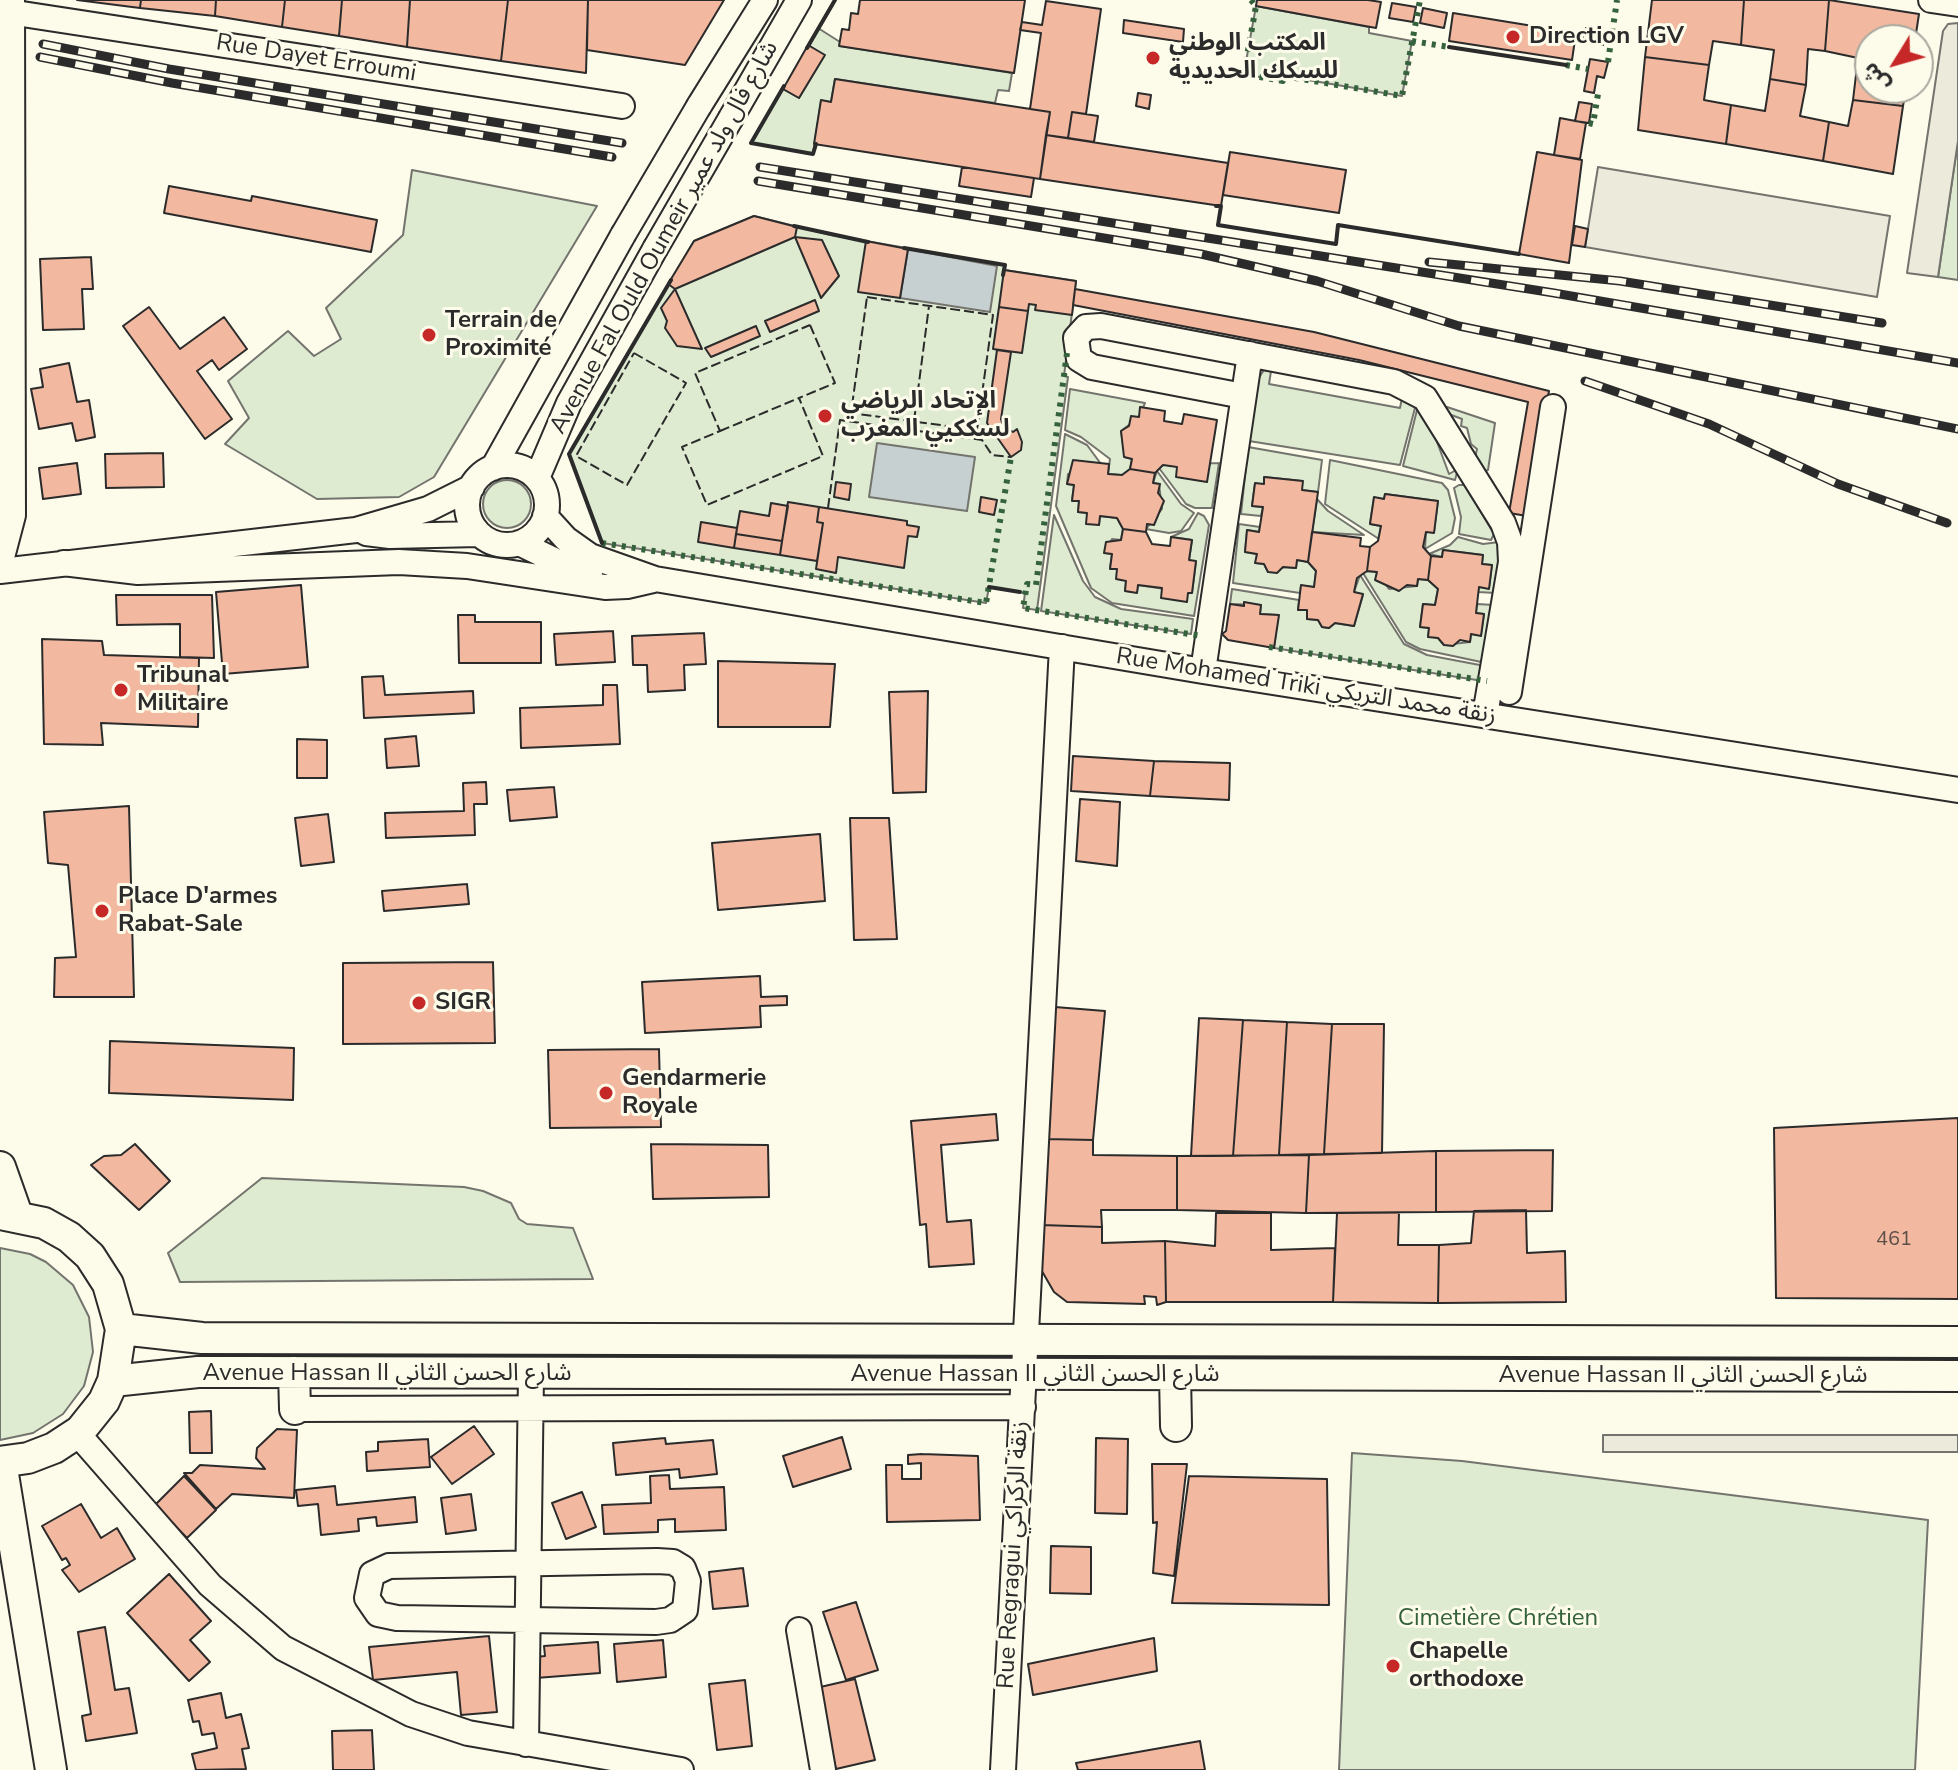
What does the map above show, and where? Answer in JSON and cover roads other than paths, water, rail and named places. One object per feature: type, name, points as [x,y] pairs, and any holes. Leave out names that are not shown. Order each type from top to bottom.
[{"type":"main road","points":[[0,553],[10,515],[9,6]]},
{"type":"main road","points":[[0,1167],[8,1215],[44,1223],[69,1237],[90,1256],[113,1295],[121,1329],[113,1381],[104,1401],[77,1433],[54,1448],[28,1458],[0,1462],[51,1770]]},
{"type":"main road","name":"Avenue Hassan II شارع الحسن الثاني","points":[[121,1329],[202,1338],[1958,1342]]},
{"type":"main road","name":"Avenue Hassan II شارع الحسن الثاني","points":[[113,1381],[198,1372],[1958,1376]]},
{"type":"main road","points":[[294,1372],[295,1409]]},
{"type":"main road","points":[[1175,1375],[1176,1426]]},
{"type":"street","name":"Avenue Fal Ould Oumeir شارع فال ولد عمير","points":[[356,530],[428,509],[472,487],[493,468],[623,235],[765,0]]},
{"type":"street","name":"Avenue Fal Ould Oumeir شارع فال ولد عمير","points":[[537,478],[569,403],[799,0]]},
{"type":"street","points":[[1931,0],[1958,4]]},
{"type":"street","name":"Rue Dayet Erroumi","points":[[9,6],[622,106]]},
{"type":"street","points":[[1243,396],[1092,367],[1079,359],[1075,345],[1080,332],[1094,325],[1404,384],[1425,398],[1503,523],[1510,542],[1511,562],[1485,715]]},
{"type":"street","points":[[1203,671],[1250,354]]},
{"type":"street","points":[[1509,692],[1553,407]]},
{"type":"street","points":[[472,487],[469,516],[479,534],[494,543],[519,543],[537,532],[545,516],[545,492],[537,478],[512,466],[493,468]]},
{"type":"street","name":"Rue Mohamed Triki زنقة محمد التريكي","points":[[545,516],[566,539],[590,556],[655,579]]},
{"type":"street","points":[[0,571],[356,530],[390,536],[479,534]]},
{"type":"street","name":"Rue Mohamed Triki زنقة محمد التريكي","points":[[519,543],[556,561],[595,573],[655,579],[1203,671],[1958,790]]},
{"type":"street","points":[[63,563],[138,572],[399,562],[467,566],[605,587],[627,586],[655,579]]},
{"type":"street","name":"Rue Regragui زنقة الركراكي","points":[[1003,1770],[1062,647]]},
{"type":"street","points":[[526,1744],[531,1374]]},
{"type":"street","points":[[295,1409],[1023,1407]]},
{"type":"street","points":[[77,1433],[210,1585],[283,1648],[411,1714],[468,1733],[681,1770]]},
{"type":"street","points":[[673,1562],[683,1568],[688,1581],[685,1610],[670,1620],[527,1618],[397,1618],[378,1614],[367,1598],[372,1574],[383,1567],[673,1562]]},
{"type":"street","points":[[799,1630],[823,1770]]},
{"type":"railway","points":[[43,44],[169,69],[622,143]]},
{"type":"railway","points":[[40,57],[172,83],[612,157]]},
{"type":"railway","points":[[760,167],[1554,293],[1958,363]]},
{"type":"railway","points":[[758,181],[1201,254],[1317,281],[1459,326],[1958,429]]},
{"type":"railway","points":[[1429,262],[1620,281],[1882,323]]},
{"type":"railway","points":[[1585,381],[1709,424],[1838,484],[1947,523]]},
{"type":"place","name":"Direction LGV","points":[[1513,37]]},
{"type":"place","name":"المكتب الوطني للسكك الحديدية","points":[[1153,58]]},
{"type":"place","name":"Terrain de Proximité","points":[[429,335]]},
{"type":"place","name":"الإتحاد الرياضي لسككيي المغرب","points":[[825,416]]},
{"type":"place","name":"Tribunal Militaire","points":[[121,690]]},
{"type":"place","name":"Place D'armes Rabat-Sale","points":[[102,911]]},
{"type":"place","name":"SIGR","points":[[419,1003]]},
{"type":"place","name":"Gendarmerie Royale","points":[[606,1093]]},
{"type":"place","name":"Chapelle orthodoxe","points":[[1393,1666]]},
{"type":"park label","name":"Cimetière Chrétien","points":[[1498,1619]]}]
